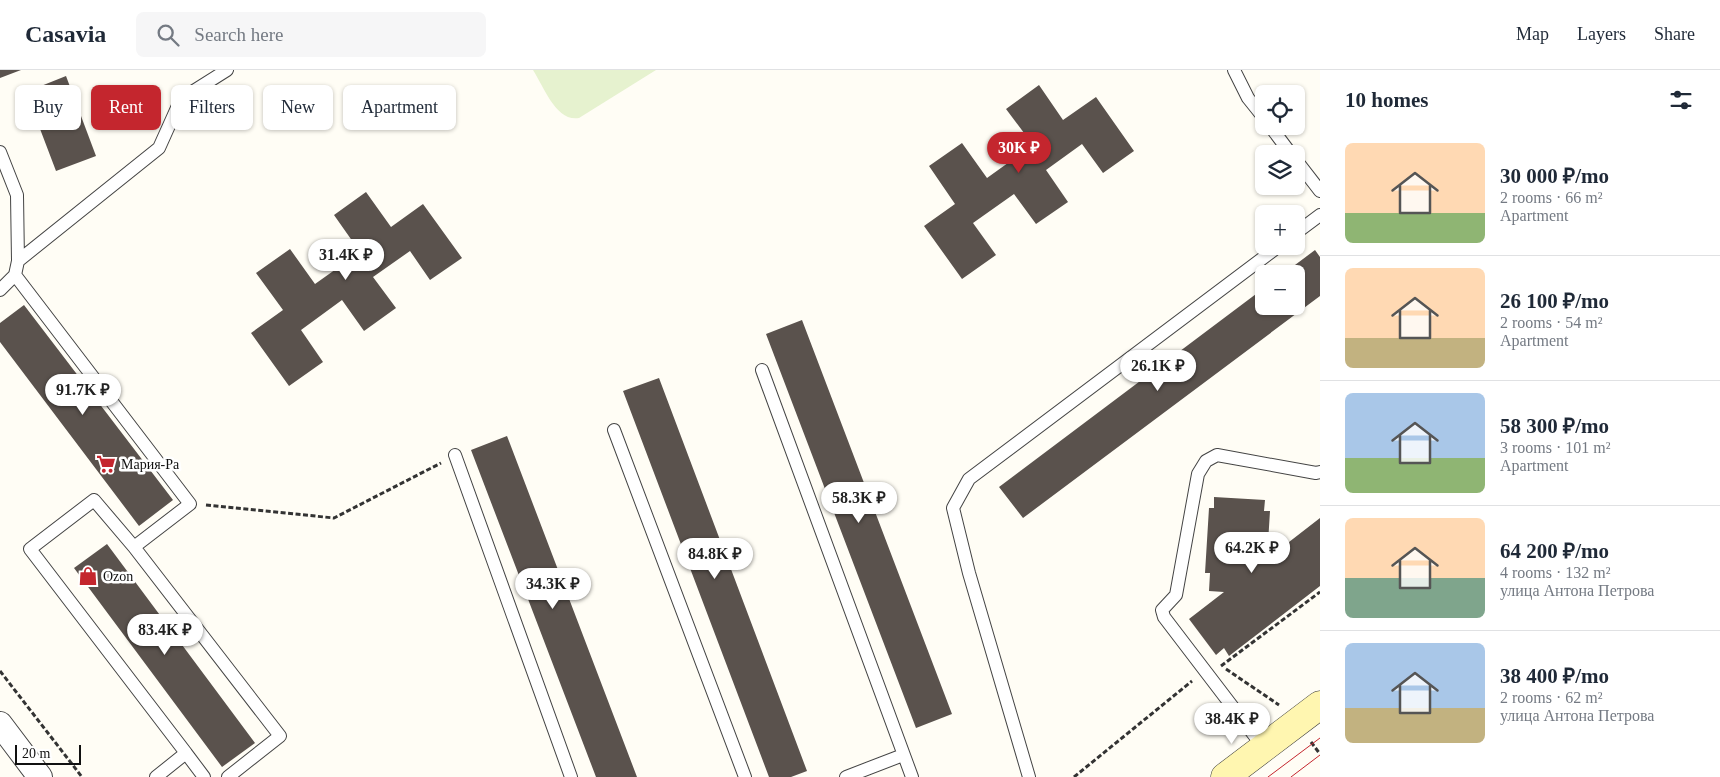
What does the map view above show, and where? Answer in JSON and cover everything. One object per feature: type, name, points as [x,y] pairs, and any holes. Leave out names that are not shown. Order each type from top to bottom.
[{"type":"main road","points":[[1225,777],[1320,704]]},
{"type":"street","points":[[0,724],[40,777]]},
{"type":"lane","points":[[18,260],[159,148],[181,99],[227,70]]},
{"type":"lane","points":[[1234,70],[1248,98],[1255,107]]},
{"type":"lane","points":[[0,152],[17,195],[18,260],[16,275],[0,290]]},
{"type":"lane","points":[[1305,172],[1320,191]]},
{"type":"lane","points":[[1305,226],[1320,215]]},
{"type":"lane","points":[[1029,777],[972,582],[953,508],[969,479],[1267,255]]},
{"type":"lane","points":[[16,275],[190,504],[134,547]]},
{"type":"lane","points":[[762,370],[912,777]]},
{"type":"lane","points":[[614,430],[745,777]]},
{"type":"lane","points":[[1264,748],[1164,617],[1162,610],[1176,595],[1198,474],[1206,461],[1217,455],[1316,473],[1320,472]]},
{"type":"lane","points":[[455,456],[570,777]]},
{"type":"lane","points":[[204,777],[30,549],[94,500],[134,547],[280,736],[228,777]]},
{"type":"lane","points":[[156,777],[186,753]]},
{"type":"lane","points":[[846,777],[903,755]]},
{"type":"path","points":[[190,504],[334,518],[455,456]]},
{"type":"path","points":[[1074,777],[1204,671],[1222,666],[1320,592]]},
{"type":"path","points":[[0,671],[82,777]]},
{"type":"green space","points":[[533,70],[656,70],[579,118],[571,118],[557,109],[546,94]]},
{"type":"building","points":[[0,70],[21,70],[0,78]]},
{"type":"building","points":[[66,76],[69,85],[44,85]]},
{"type":"building","points":[[1039,85],[1063,120],[1096,97],[1134,151],[1103,173],[1082,144],[1046,170],[1068,202],[1036,224],[1014,194],[973,223],[996,255],[962,279],[924,226],[955,204],[929,166],[962,143],[987,178],[1033,145],[1006,109]]},
{"type":"building","points":[[81,116],[96,156],[56,171],[40,130],[81,130]]},
{"type":"building","points":[[366,192],[391,227],[423,204],[462,258],[430,280],[410,251],[373,277],[396,308],[364,331],[342,300],[301,330],[323,362],[289,386],[251,333],[283,310],[256,273],[290,249],[315,284],[360,252],[334,215]]},
{"type":"building","points":[[1315,250],[1320,257],[1320,296],[1305,307],[1305,265],[1295,265]]},
{"type":"building","points":[[1255,295],[1255,315],[1295,315],[1023,518],[999,487]]},
{"type":"building","points":[[24,305],[173,500],[139,526],[0,342],[0,323]]},
{"type":"building","points":[[802,320],[952,714],[916,728],[766,334]]},
{"type":"building","points":[[659,378],[807,771],[791,777],[769,777],[623,391]]},
{"type":"building","points":[[507,436],[637,777],[596,777],[471,450]]},
{"type":"building","points":[[1214,497],[1265,500],[1264,511],[1270,511],[1267,559],[1320,518],[1320,586],[1229,656],[1224,648],[1216,655],[1189,619],[1224,592],[1209,591],[1210,573],[1205,573],[1209,508],[1214,508]]},
{"type":"building","points":[[107,544],[255,743],[222,767],[74,568]]},
{"type":"tram line","points":[[1268,777],[1320,738]]},
{"type":"tram line","points":[[1291,777],[1320,755]]},
{"type":"place","name":"Мария-Ра","points":[[106,464]]},
{"type":"place","name":"Ozon","points":[[88,576]]}]
